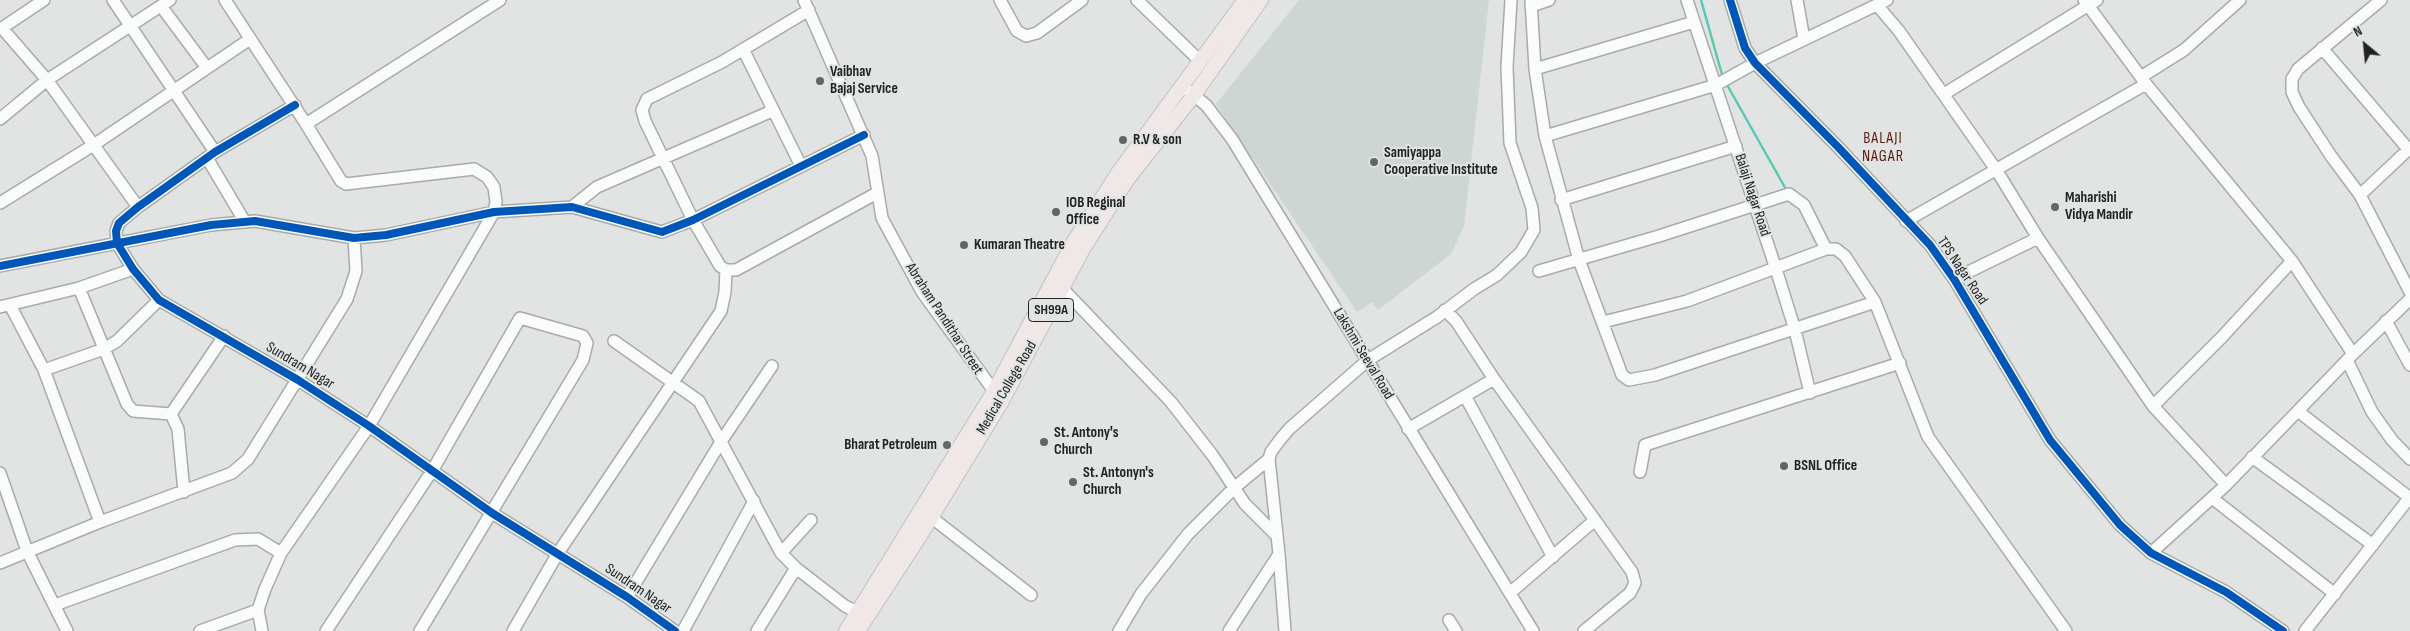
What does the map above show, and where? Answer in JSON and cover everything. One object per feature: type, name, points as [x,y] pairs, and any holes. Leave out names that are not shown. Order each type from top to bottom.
[{"type":"main road","name":"Medical College Road","points":[[858,631],[931,516],[997,397],[1073,243],[1122,176],[1182,86],[1244,0]]},
{"type":"main road","name":"Medical College Road","points":[[846,631],[997,397],[1063,289],[1122,176],[1194,94],[1261,0]]},
{"type":"street","points":[[44,0],[1,29],[47,80],[95,144],[138,207]]},
{"type":"street","points":[[113,0],[173,90],[211,155],[245,222]]},
{"type":"street","points":[[225,0],[295,105],[340,181],[346,184],[474,169],[487,177],[494,187],[494,212],[369,426],[281,553],[258,610],[262,631]]},
{"type":"street","points":[[306,124],[500,0]]},
{"type":"street","points":[[1000,0],[1017,31],[1026,36],[1037,33],[1082,0]]},
{"type":"street","points":[[1137,0],[1201,62]]},
{"type":"street","points":[[1285,631],[1269,459],[1271,452],[1289,429],[1368,360],[1497,275],[1521,252],[1534,230],[1532,208],[1510,143],[1507,67],[1511,0]]},
{"type":"street","points":[[1549,0],[1531,3],[1535,70],[1545,136],[1578,260],[1603,322],[1618,370],[1629,380],[1655,375],[1875,302]]},
{"type":"street","name":"Balaji Nagar Road","points":[[1687,0],[1719,84],[1736,146],[1795,330],[1810,393]]},
{"type":"street","name":"TPS Nagar Road","points":[[1730,0],[1745,48],[1755,62],[1838,146],[1930,245],[1954,280],[2050,440],[2120,525],[2152,553],[2226,592],[2283,631]]},
{"type":"street","points":[[1796,0],[1804,40]]},
{"type":"street","points":[[1906,221],[1997,171],[2144,80],[2184,50],[2240,0]]},
{"type":"street","points":[[2381,0],[2298,70],[2292,79],[2292,92],[2299,107],[2330,156],[2360,195],[2410,292]]},
{"type":"street","points":[[1545,136],[1719,84],[1755,62],[1882,2],[1899,31],[1997,171],[2038,238],[2153,406],[2226,485]]},
{"type":"street","points":[[1944,94],[2090,2],[2144,80],[2292,261],[2350,357],[2372,412],[2392,440],[2410,458]]},
{"type":"street","points":[[0,119],[47,80],[130,28],[165,3],[207,68]]},
{"type":"street","points":[[807,5],[743,50],[647,99],[642,110],[662,158],[693,220],[720,266],[726,270],[736,270],[877,193]]},
{"type":"street","name":"Abraham Pandithar Street","points":[[807,5],[872,156],[882,218],[922,292],[997,397]]},
{"type":"street","points":[[1535,70],[1694,22]]},
{"type":"street","points":[[0,203],[95,144],[250,39]]},
{"type":"street","points":[[2322,48],[2409,148],[2360,195]]},
{"type":"street","points":[[743,50],[801,166]]},
{"type":"street","name":"Lakshmi Seeval Road","points":[[1182,86],[1206,105],[1232,139],[1533,631]]},
{"type":"street","points":[[117,243],[116,231],[119,223],[138,207],[211,155],[295,105]]},
{"type":"street","points":[[572,207],[597,187],[772,111]]},
{"type":"street","points":[[0,266],[26,263],[212,225],[255,221],[354,238],[386,235],[494,212],[572,207],[662,232],[693,220],[864,135]]},
{"type":"street","points":[[1561,200],[1736,146]]},
{"type":"street","points":[[1539,271],[1789,194],[1804,205],[1826,249]]},
{"type":"street","points":[[0,563],[100,522],[232,473],[248,459],[347,299],[356,271],[354,238]]},
{"type":"street","points":[[1954,280],[2038,238]]},
{"type":"street","name":"Sundram Nagar","points":[[117,243],[132,269],[159,300],[298,380],[369,426],[492,513],[627,597],[675,631]]},
{"type":"street","points":[[1603,322],[1686,300],[1776,269],[1826,249],[1836,249],[1845,256],[1875,302],[1928,437],[2066,631]]},
{"type":"street","points":[[2153,406],[2222,337],[2292,261]]},
{"type":"street","points":[[100,522],[44,370],[5,306],[79,288],[132,269]]},
{"type":"street","points":[[512,631],[558,553],[721,311],[725,292],[726,270]]},
{"type":"street","points":[[79,288],[127,404],[133,411],[171,414]]},
{"type":"street","points":[[1063,289],[1171,402],[1245,504],[1277,536]]},
{"type":"street","points":[[2152,553],[2226,485],[2350,357],[2410,299]]},
{"type":"street","points":[[44,370],[104,349],[117,341],[159,300]]},
{"type":"street","points":[[1445,310],[1456,321],[1494,379],[1632,572],[1635,583],[1619,604],[1584,631]]},
{"type":"street","points":[[326,631],[432,471],[520,318],[584,336],[587,343],[583,360],[420,631]]},
{"type":"street","points":[[2386,321],[2410,365]]},
{"type":"street","points":[[171,414],[224,336]]},
{"type":"street","points":[[614,341],[699,401],[722,440],[781,553],[796,568],[845,606],[857,612]]},
{"type":"street","points":[[1640,472],[1645,445],[1900,363]]},
{"type":"street","points":[[627,597],[722,440],[772,366]]},
{"type":"street","points":[[1408,429],[1494,379]]},
{"type":"street","points":[[1465,396],[1553,557]]},
{"type":"street","points":[[2298,412],[2410,497],[2305,631]]},
{"type":"street","points":[[171,414],[178,429],[184,492]]},
{"type":"street","points":[[2252,457],[2373,545]]},
{"type":"street","points":[[1119,631],[1141,594],[1188,534],[1234,488],[1269,459]]},
{"type":"street","points":[[0,473],[5,509],[67,631]]},
{"type":"street","points":[[2212,498],[2334,594]]},
{"type":"street","points":[[684,631],[754,501]]},
{"type":"street","points":[[931,516],[1031,595]]},
{"type":"street","points":[[781,553],[811,520]]},
{"type":"street","points":[[1510,592],[1595,520]]},
{"type":"street","points":[[55,605],[235,540],[258,540],[281,553]]},
{"type":"street","points":[[1229,631],[1279,554]]},
{"type":"street","points":[[757,631],[796,568]]},
{"type":"street","points":[[200,631],[258,610]]},
{"type":"street","points":[[1449,620],[1456,631]]},
{"type":"shaded area","name":"Samiyappa Cooperative Institute","points":[[1299,0],[1489,0],[1464,226],[1451,254],[1378,310],[1372,302],[1357,312],[1216,104]]},
{"type":"waterway","points":[[1701,0],[1723,78]]},
{"type":"waterway","points":[[1726,83],[1787,191]]},
{"type":"cycle path","points":[[1730,0],[1745,48],[1755,63],[1838,147],[1930,245],[1954,279],[2050,440],[2120,525],[2151,553],[2226,592],[2283,631]]},
{"type":"cycle path","points":[[295,105],[215,152],[138,207],[119,223],[116,231],[117,243],[133,269],[159,300],[298,380],[369,426],[492,513],[627,597],[675,631]]},
{"type":"cycle path","points":[[0,266],[211,225],[255,221],[354,238],[386,235],[494,212],[572,207],[662,232],[693,220],[864,135]]},
{"type":"place","name":"Vaibhav Bajaj Service","points":[[820,81]]},
{"type":"place","name":"R.V & son","points":[[1123,140]]},
{"type":"place","name":"Samiyappa Cooperative Institute","points":[[1374,162]]},
{"type":"place","name":"Maharishi Vidya Mandir","points":[[2055,207]]},
{"type":"place","name":"IOB Reginal Office","points":[[1056,212]]},
{"type":"place","name":"Kumaran Theatre","points":[[964,245]]},
{"type":"place","name":"St. Antony's Church","points":[[1044,442]]},
{"type":"place","name":"Bharat Petroleum","points":[[947,445]]},
{"type":"place","name":"BSNL Office","points":[[1784,466]]},
{"type":"place","name":"St. Antonyn's Church","points":[[1073,482]]},
{"type":"district","name":"BALAJI NAGAR","points":[[1883,148]]}]
